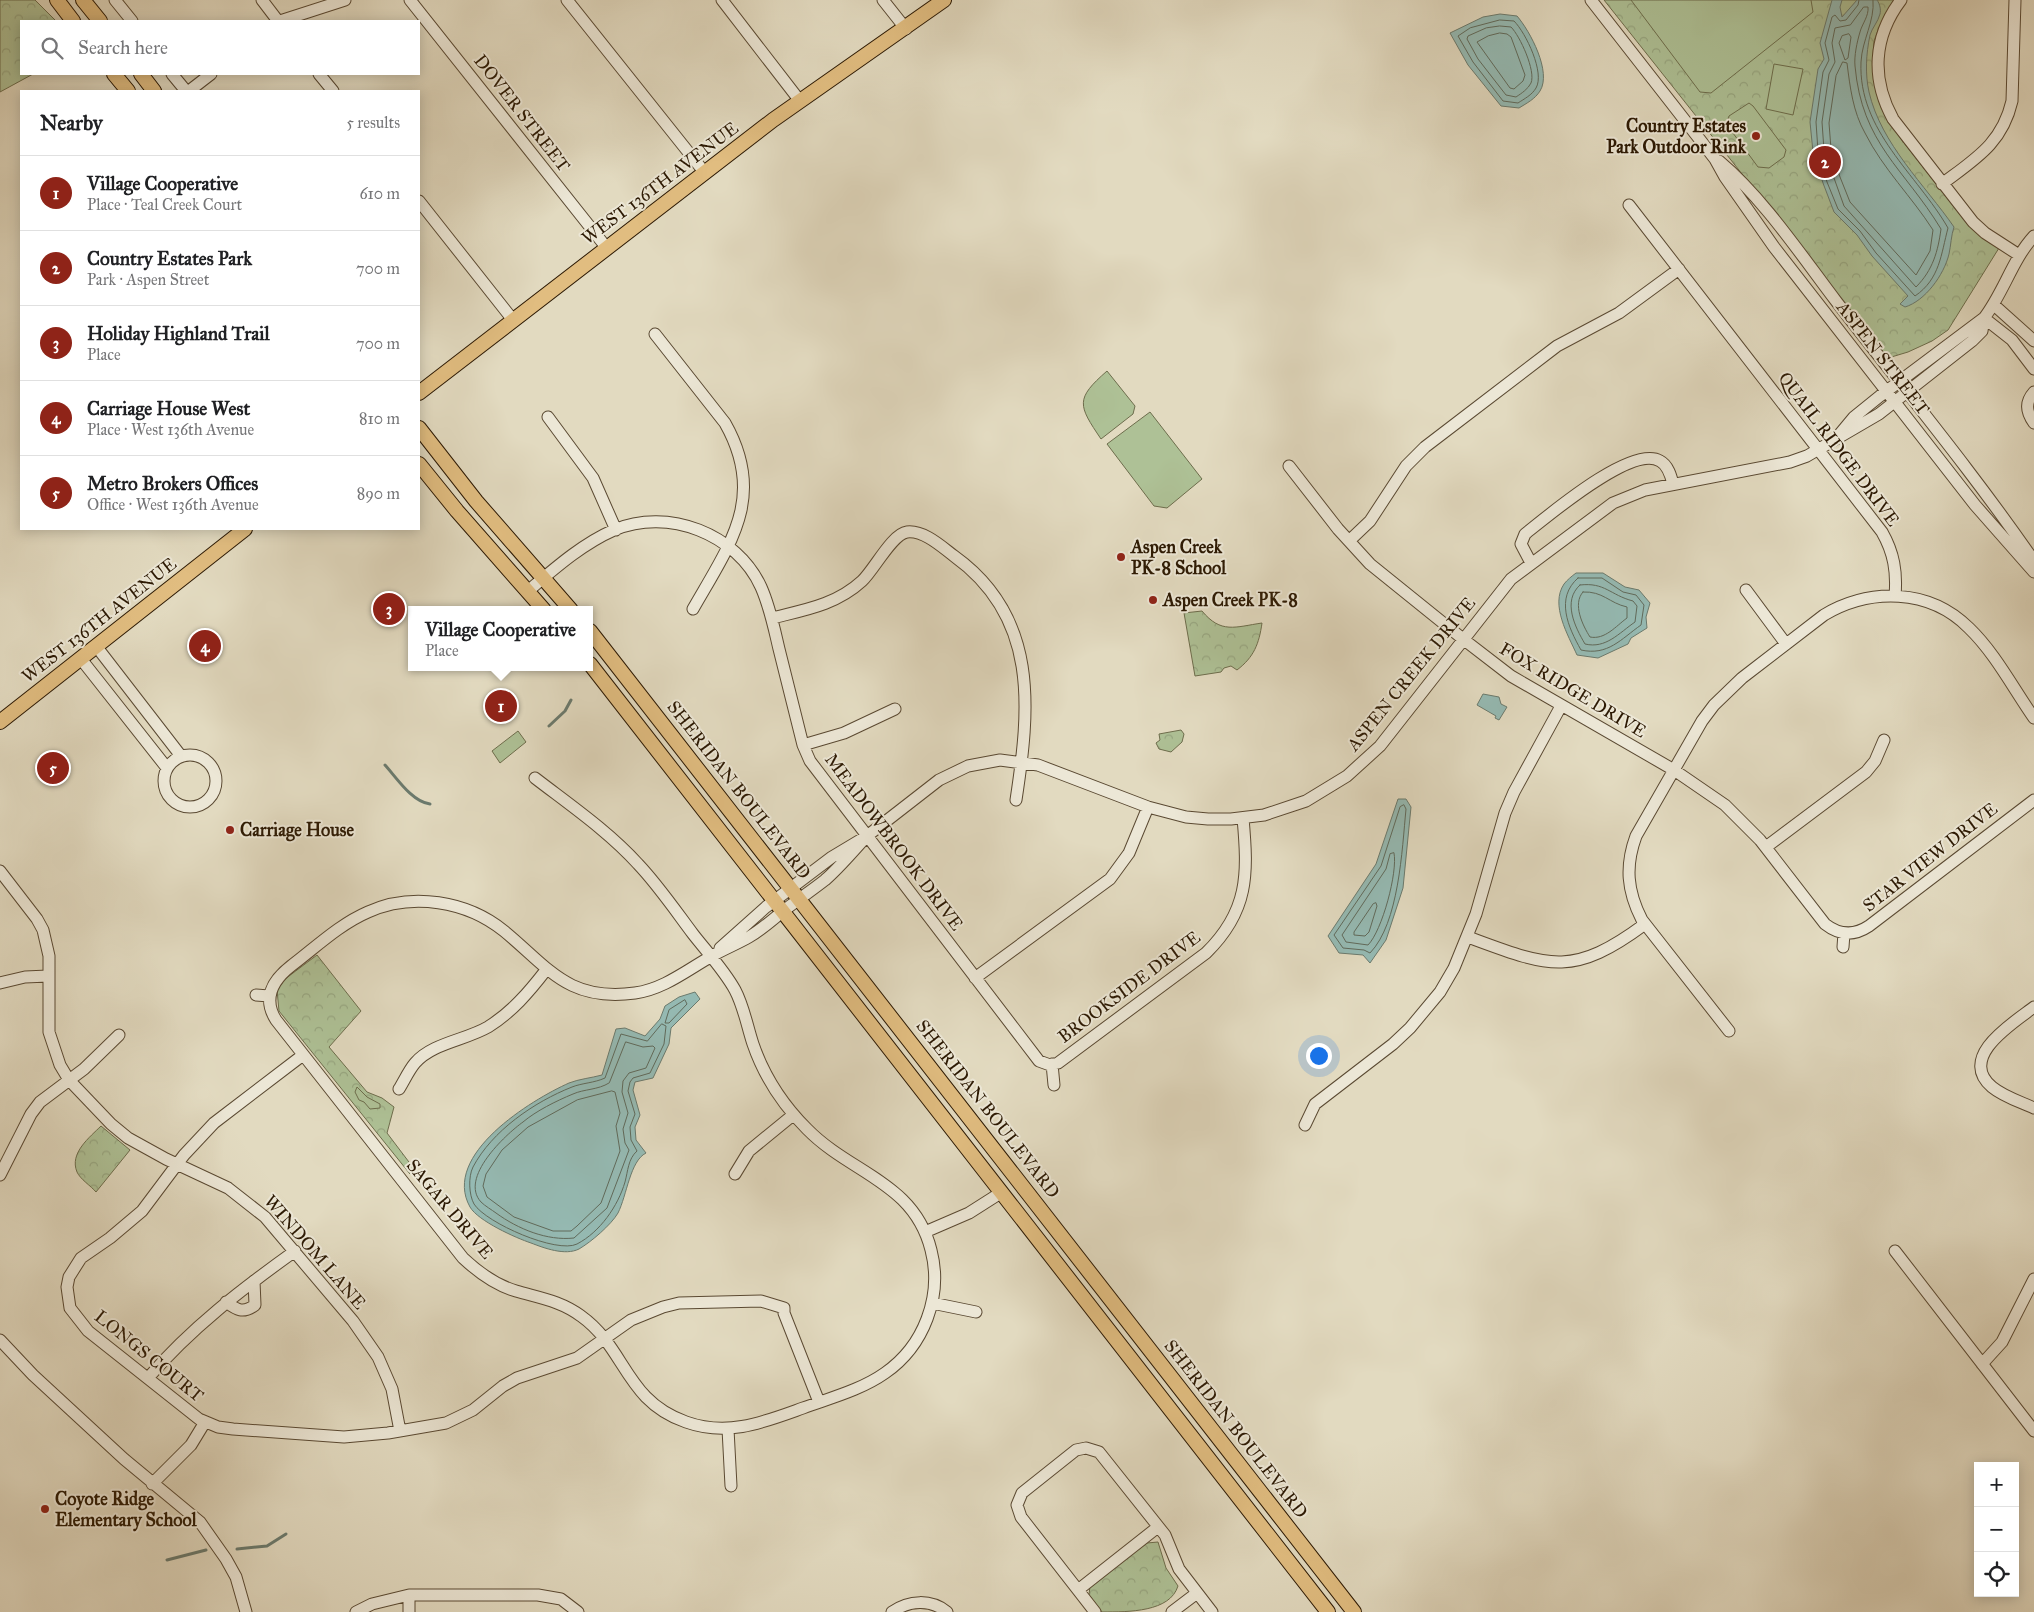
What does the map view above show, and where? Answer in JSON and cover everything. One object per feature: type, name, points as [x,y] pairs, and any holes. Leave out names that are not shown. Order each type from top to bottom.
[{"type":"main road","points":[[57,0],[72,20]]},
{"type":"main road","points":[[83,0],[99,20]]},
{"type":"main road","name":"WEST 136TH AVENUE","points":[[420,392],[606,247],[800,101],[906,29],[927,5],[944,0]]},
{"type":"main road","points":[[115,75],[127,90]]},
{"type":"main road","points":[[142,75],[153,90]]},
{"type":"main road","points":[[420,429],[476,501],[568,606]]},
{"type":"main road","points":[[420,465],[457,511],[541,606]]},
{"type":"main road","name":"WEST 136TH AVENUE","points":[[0,722],[244,530]]},
{"type":"main road","name":"SHERIDAN BOULEVARD","points":[[593,635],[1103,1288],[1352,1611]]},
{"type":"main road","points":[[593,668],[1328,1612]]},
{"type":"street","points":[[115,0],[131,20]]},
{"type":"street","points":[[262,0],[278,20]]},
{"type":"street","points":[[282,20],[345,0]]},
{"type":"street","name":"DOVER STREET","points":[[410,0],[606,247]]},
{"type":"street","points":[[567,0],[705,173]]},
{"type":"street","points":[[722,0],[800,101]]},
{"type":"street","points":[[883,0],[906,29]]},
{"type":"street","name":"ASPEN STREET","points":[[1591,0],[1716,159],[1731,172],[1788,237],[1988,494],[2034,561]]},
{"type":"street","points":[[1901,0],[1884,26],[1879,43],[1877,61],[1880,90],[1893,119],[1973,222],[1985,233],[2019,255]]},
{"type":"street","points":[[1942,184],[1986,150],[2002,129],[2008,116],[2012,101],[2015,0]]},
{"type":"street","points":[[173,75],[186,90]]},
{"type":"street","points":[[188,90],[210,75]]},
{"type":"street","points":[[320,75],[332,90]]},
{"type":"street","name":"ASPEN STREET","points":[[1716,159],[1725,177],[1774,247],[1975,505],[2034,572]]},
{"type":"street","points":[[420,201],[513,320]]},
{"type":"street","name":"QUAIL RIDGE DRIVE","points":[[1629,205],[1820,449],[1882,532],[1889,544],[1896,570],[1895,596]]},
{"type":"street","points":[[2034,236],[2019,255],[1994,306],[1984,318],[2012,340],[2034,368]]},
{"type":"street","points":[[1349,541],[1370,521],[1406,466],[1425,447],[1556,346],[1619,314],[1679,269]]},
{"type":"street","points":[[1994,306],[2034,341]]},
{"type":"street","name":"ASPEN CREEK DRIVE","points":[[1836,438],[1854,417],[1886,391],[1984,318]]},
{"type":"street","name":"ASPEN CREEK DRIVE","points":[[711,957],[738,930],[790,887],[832,857],[867,836],[939,780],[953,772],[984,762],[1022,762],[1038,765],[1148,807],[1186,817],[1208,819],[1242,818],[1278,811],[1306,801],[1347,776],[1380,746],[1505,585],[1531,563],[1613,503],[1645,490],[1790,462],[1820,449],[1863,424],[1894,402],[1972,341],[1982,331],[1984,318]]},
{"type":"street","points":[[2012,340],[2022,329]]},
{"type":"street","points":[[655,334],[725,423],[739,454],[743,472],[743,506],[740,522],[729,547],[693,609]]},
{"type":"street","points":[[2034,392],[2027,404],[2028,412],[2034,422]]},
{"type":"street","points":[[548,417],[593,478],[616,530]]},
{"type":"street","points":[[1531,563],[1521,544],[1524,534],[1606,473],[1639,461],[1655,459],[1665,464],[1673,484]]},
{"type":"street","name":"FOX RIDGE DRIVE","points":[[1289,466],[1349,541],[1394,585],[1511,676],[1674,770],[1725,805],[1766,848],[1825,924],[1844,933]]},
{"type":"street","name":"MEADOWBROOK DRIVE","points":[[528,591],[600,537],[616,530],[650,522],[680,524],[710,535],[729,547],[751,570],[761,586],[772,618],[803,745],[819,775],[1039,1060],[1052,1064]]},
{"type":"street","points":[[772,618],[834,600],[861,582],[899,536],[907,532],[921,535],[934,542],[974,571],[988,586],[1011,623],[1022,659],[1026,713],[1022,762],[1016,800]]},
{"type":"street","points":[[1746,590],[1786,644]]},
{"type":"street","points":[[1728,1031],[1645,924],[1635,906],[1628,878],[1631,850],[1636,836],[1714,705],[1742,678],[1838,607],[1867,597],[1895,596],[1912,598],[1942,608],[1968,627],[2034,718]]},
{"type":"street","points":[[96,646],[181,756]]},
{"type":"street","points":[[80,659],[167,768]]},
{"type":"street","points":[[1305,1125],[1315,1104],[1393,1044],[1426,1010],[1454,968],[1468,937],[1505,813],[1514,792],[1561,706]]},
{"type":"street","points":[[803,745],[844,734],[895,709]]},
{"type":"street","points":[[1766,848],[1866,772],[1875,761],[1884,740]]},
{"type":"street","points":[[190,755],[206,760],[216,774],[215,791],[203,804],[186,808],[174,803],[169,798],[163,783],[167,768],[181,756],[190,755]]},
{"type":"street","points":[[536,778],[637,863],[736,992],[760,1061],[772,1085],[793,1115],[828,1148],[884,1182],[909,1205],[926,1232],[934,1265],[932,1303],[917,1340],[898,1363],[867,1384],[760,1424],[728,1429],[702,1427],[685,1422],[655,1405],[631,1380],[605,1339]]},
{"type":"street","name":"STAR VIEW DRIVE","points":[[1844,933],[1854,933],[1869,926],[2034,800]]},
{"type":"street","points":[[975,978],[1110,879],[1129,853],[1148,807]]},
{"type":"street","name":"BROOKSIDE DRIVE","points":[[1052,1064],[1198,959],[1218,942],[1233,919],[1243,894],[1247,860],[1242,818]]},
{"type":"street","name":"ASPEN CREEK DRIVE","points":[[269,996],[275,980],[282,973],[343,925],[381,907],[413,902],[452,905],[479,915],[503,930],[546,970],[582,989],[597,993],[626,994],[657,987],[750,936],[825,880],[867,836]]},
{"type":"street","name":"WINDOM LANE","points":[[0,871],[37,919],[43,930],[48,950],[49,1032],[60,1065],[69,1080],[104,1118],[128,1138],[177,1164],[208,1177],[248,1202],[265,1217],[295,1250],[353,1322],[378,1357],[392,1389],[400,1431]]},
{"type":"street","points":[[1468,937],[1523,957],[1554,962],[1569,962],[1606,950],[1645,924]]},
{"type":"street","points":[[1843,947],[1844,933]]},
{"type":"street","points":[[399,1089],[416,1062],[431,1052],[480,1031],[506,1014],[520,1002],[546,970]]},
{"type":"street","points":[[0,983],[25,977],[48,976]]},
{"type":"street","points":[[256,995],[269,996],[272,1014],[303,1054]]},
{"type":"street","points":[[2034,1007],[1989,1044],[1984,1053],[1983,1071],[1990,1085],[1996,1090],[2034,1108]]},
{"type":"street","points":[[0,1175],[31,1114],[49,1093],[69,1080],[119,1035]]},
{"type":"street","name":"LONGS COURT","points":[[303,1054],[214,1123],[177,1164],[142,1211],[110,1238],[82,1258],[74,1267],[67,1288],[70,1308],[88,1331],[148,1378],[187,1412],[205,1422],[233,1429],[344,1437],[400,1431],[446,1423],[460,1417],[517,1378],[577,1358],[631,1320],[663,1306],[679,1303],[761,1301],[784,1308],[784,1313],[819,1402]]},
{"type":"street","name":"SAGAR DRIVE","points":[[303,1054],[463,1258],[476,1270],[502,1286],[565,1306],[581,1315],[605,1339]]},
{"type":"street","points":[[1052,1064],[1054,1085]]},
{"type":"street","points":[[735,1174],[749,1151],[793,1115]]},
{"type":"street","points":[[926,1232],[968,1213],[1002,1192]]},
{"type":"street","points":[[148,1378],[172,1350],[226,1302],[295,1250]]},
{"type":"street","points":[[1895,1251],[2034,1431]]},
{"type":"street","points":[[1982,1364],[2006,1336],[2034,1279]]},
{"type":"street","points":[[226,1302],[243,1312],[255,1305],[254,1281]]},
{"type":"street","points":[[932,1303],[976,1312]]},
{"type":"street","points":[[0,1340],[32,1375],[152,1484],[205,1528],[236,1577],[246,1612]]},
{"type":"street","points":[[152,1484],[191,1445],[205,1422]]},
{"type":"street","points":[[728,1429],[731,1486]]},
{"type":"street","points":[[1095,1612],[1014,1511],[1022,1493],[1082,1444],[1099,1452],[1158,1527],[1170,1545],[1179,1569],[1212,1612]]},
{"type":"street","points":[[1078,1590],[1158,1527]]},
{"type":"street","points":[[1172,1612],[1197,1593]]},
{"type":"street","points":[[408,1595],[409,1612]]},
{"type":"street","points":[[356,1612],[372,1604],[408,1595],[549,1595],[570,1604],[578,1612]]},
{"type":"street","points":[[892,1612],[915,1597],[934,1604],[947,1612]]},
{"type":"green space","points":[[0,0],[35,0],[55,20],[20,20],[20,75],[31,75],[0,92]]},
{"type":"green space","points":[[1604,0],[1896,0],[1880,25],[1874,41],[1873,56],[1876,88],[1881,107],[1901,139],[1969,226],[1999,248],[1948,330],[1932,341],[1908,352],[1888,358]]},
{"type":"green space","points":[[1631,0],[1811,0],[1813,12],[1711,93],[1700,92]]},
{"type":"green space","points":[[1774,64],[1803,69],[1793,115],[1766,109]]},
{"type":"green space","name":"Country Estates Park Outdoor Rink","points":[[1749,103],[1786,150],[1784,157],[1769,168],[1758,167],[1727,125],[1729,116]]},
{"type":"green space","points":[[1107,371],[1135,406],[1133,414],[1101,439],[1084,410],[1083,403],[1089,389]]},
{"type":"green space","points":[[1150,412],[1202,479],[1167,508],[1154,506],[1107,444]]},
{"type":"green space","points":[[1202,611],[1222,626],[1236,627],[1262,623],[1255,650],[1237,670],[1231,666],[1224,668],[1221,672],[1195,676],[1184,613]]},
{"type":"green space","points":[[1181,730],[1184,734],[1182,742],[1171,752],[1159,749],[1156,743],[1160,740],[1159,734]]},
{"type":"green space","points":[[518,731],[526,742],[500,763],[492,751]]},
{"type":"green space","points":[[317,955],[361,1011],[329,1047],[367,1092],[382,1098],[394,1107],[387,1133],[415,1170],[410,1174],[279,1011],[277,990],[285,979]]},
{"type":"green space","points":[[357,1087],[367,1097],[380,1104],[380,1108],[370,1109],[364,1102],[359,1100],[355,1092]]},
{"type":"green space","points":[[101,1126],[130,1150],[96,1192],[78,1175],[75,1165],[78,1152],[86,1140]]},
{"type":"green space","points":[[1158,1542],[1166,1568],[1178,1586],[1174,1595],[1158,1606],[1147,1609],[1102,1612],[1089,1595],[1090,1586],[1147,1543]]},
{"type":"water","points":[[1832,0],[1842,0],[1840,7],[1842,17],[1857,0],[1877,0],[1880,14],[1870,35],[1866,64],[1869,92],[1875,111],[1883,129],[1905,163],[1954,227],[1949,254],[1943,270],[1933,286],[1920,299],[1905,307],[1900,304],[1908,296],[1872,256],[1857,235],[1834,212],[1813,152],[1810,122],[1818,69],[1824,59],[1820,43]]},
{"type":"water","points":[[1500,14],[1517,16],[1528,31],[1541,63],[1543,83],[1540,91],[1533,99],[1519,108],[1501,106],[1468,65],[1450,33],[1483,17]]},
{"type":"water","points":[[1576,573],[1603,573],[1625,587],[1639,590],[1650,603],[1646,617],[1647,628],[1631,638],[1628,644],[1598,658],[1577,655],[1562,620],[1559,601],[1560,592],[1564,584]]},
{"type":"water","points":[[1483,694],[1499,697],[1501,704],[1507,707],[1499,720],[1495,718],[1496,716],[1477,705]]},
{"type":"water","points":[[1398,799],[1406,799],[1411,807],[1403,888],[1386,940],[1370,963],[1363,955],[1339,953],[1328,936],[1376,864]]},
{"type":"water","points":[[695,992],[700,999],[671,1028],[669,1044],[653,1078],[635,1082],[633,1090],[640,1115],[635,1127],[636,1140],[646,1153],[636,1163],[618,1213],[606,1228],[579,1249],[567,1252],[542,1247],[516,1237],[489,1223],[474,1212],[470,1207],[464,1187],[468,1168],[479,1149],[494,1132],[533,1102],[553,1091],[569,1083],[602,1075],[616,1029],[625,1028],[645,1036],[660,1019],[665,1006],[679,997]]},
{"type":"waterway","points":[[549,726],[565,711],[571,700]]},
{"type":"waterway","points":[[385,765],[411,794],[417,799],[430,804]]},
{"type":"waterway","points":[[237,1549],[267,1546],[286,1534]]},
{"type":"waterway","points":[[167,1560],[206,1550]]},
{"type":"place","name":"Country Estates Park Outdoor Rink","points":[[1756,136]]},
{"type":"place","name":"Country Estates Park","points":[[1825,162]]},
{"type":"place","name":"Aspen Creek PK-8 School","points":[[1121,557]]},
{"type":"place","name":"Aspen Creek PK-8","points":[[1153,600]]},
{"type":"place","name":"Holiday Highland Trail","points":[[389,609]]},
{"type":"place","name":"Carriage House West","points":[[205,646]]},
{"type":"place","name":"Village Cooperative","points":[[501,706]]},
{"type":"place","name":"Metro Brokers Offices","points":[[53,768]]},
{"type":"place","name":"Carriage House","points":[[230,830]]},
{"type":"place","name":"Coyote Ridge Elementary School","points":[[45,1509]]}]
